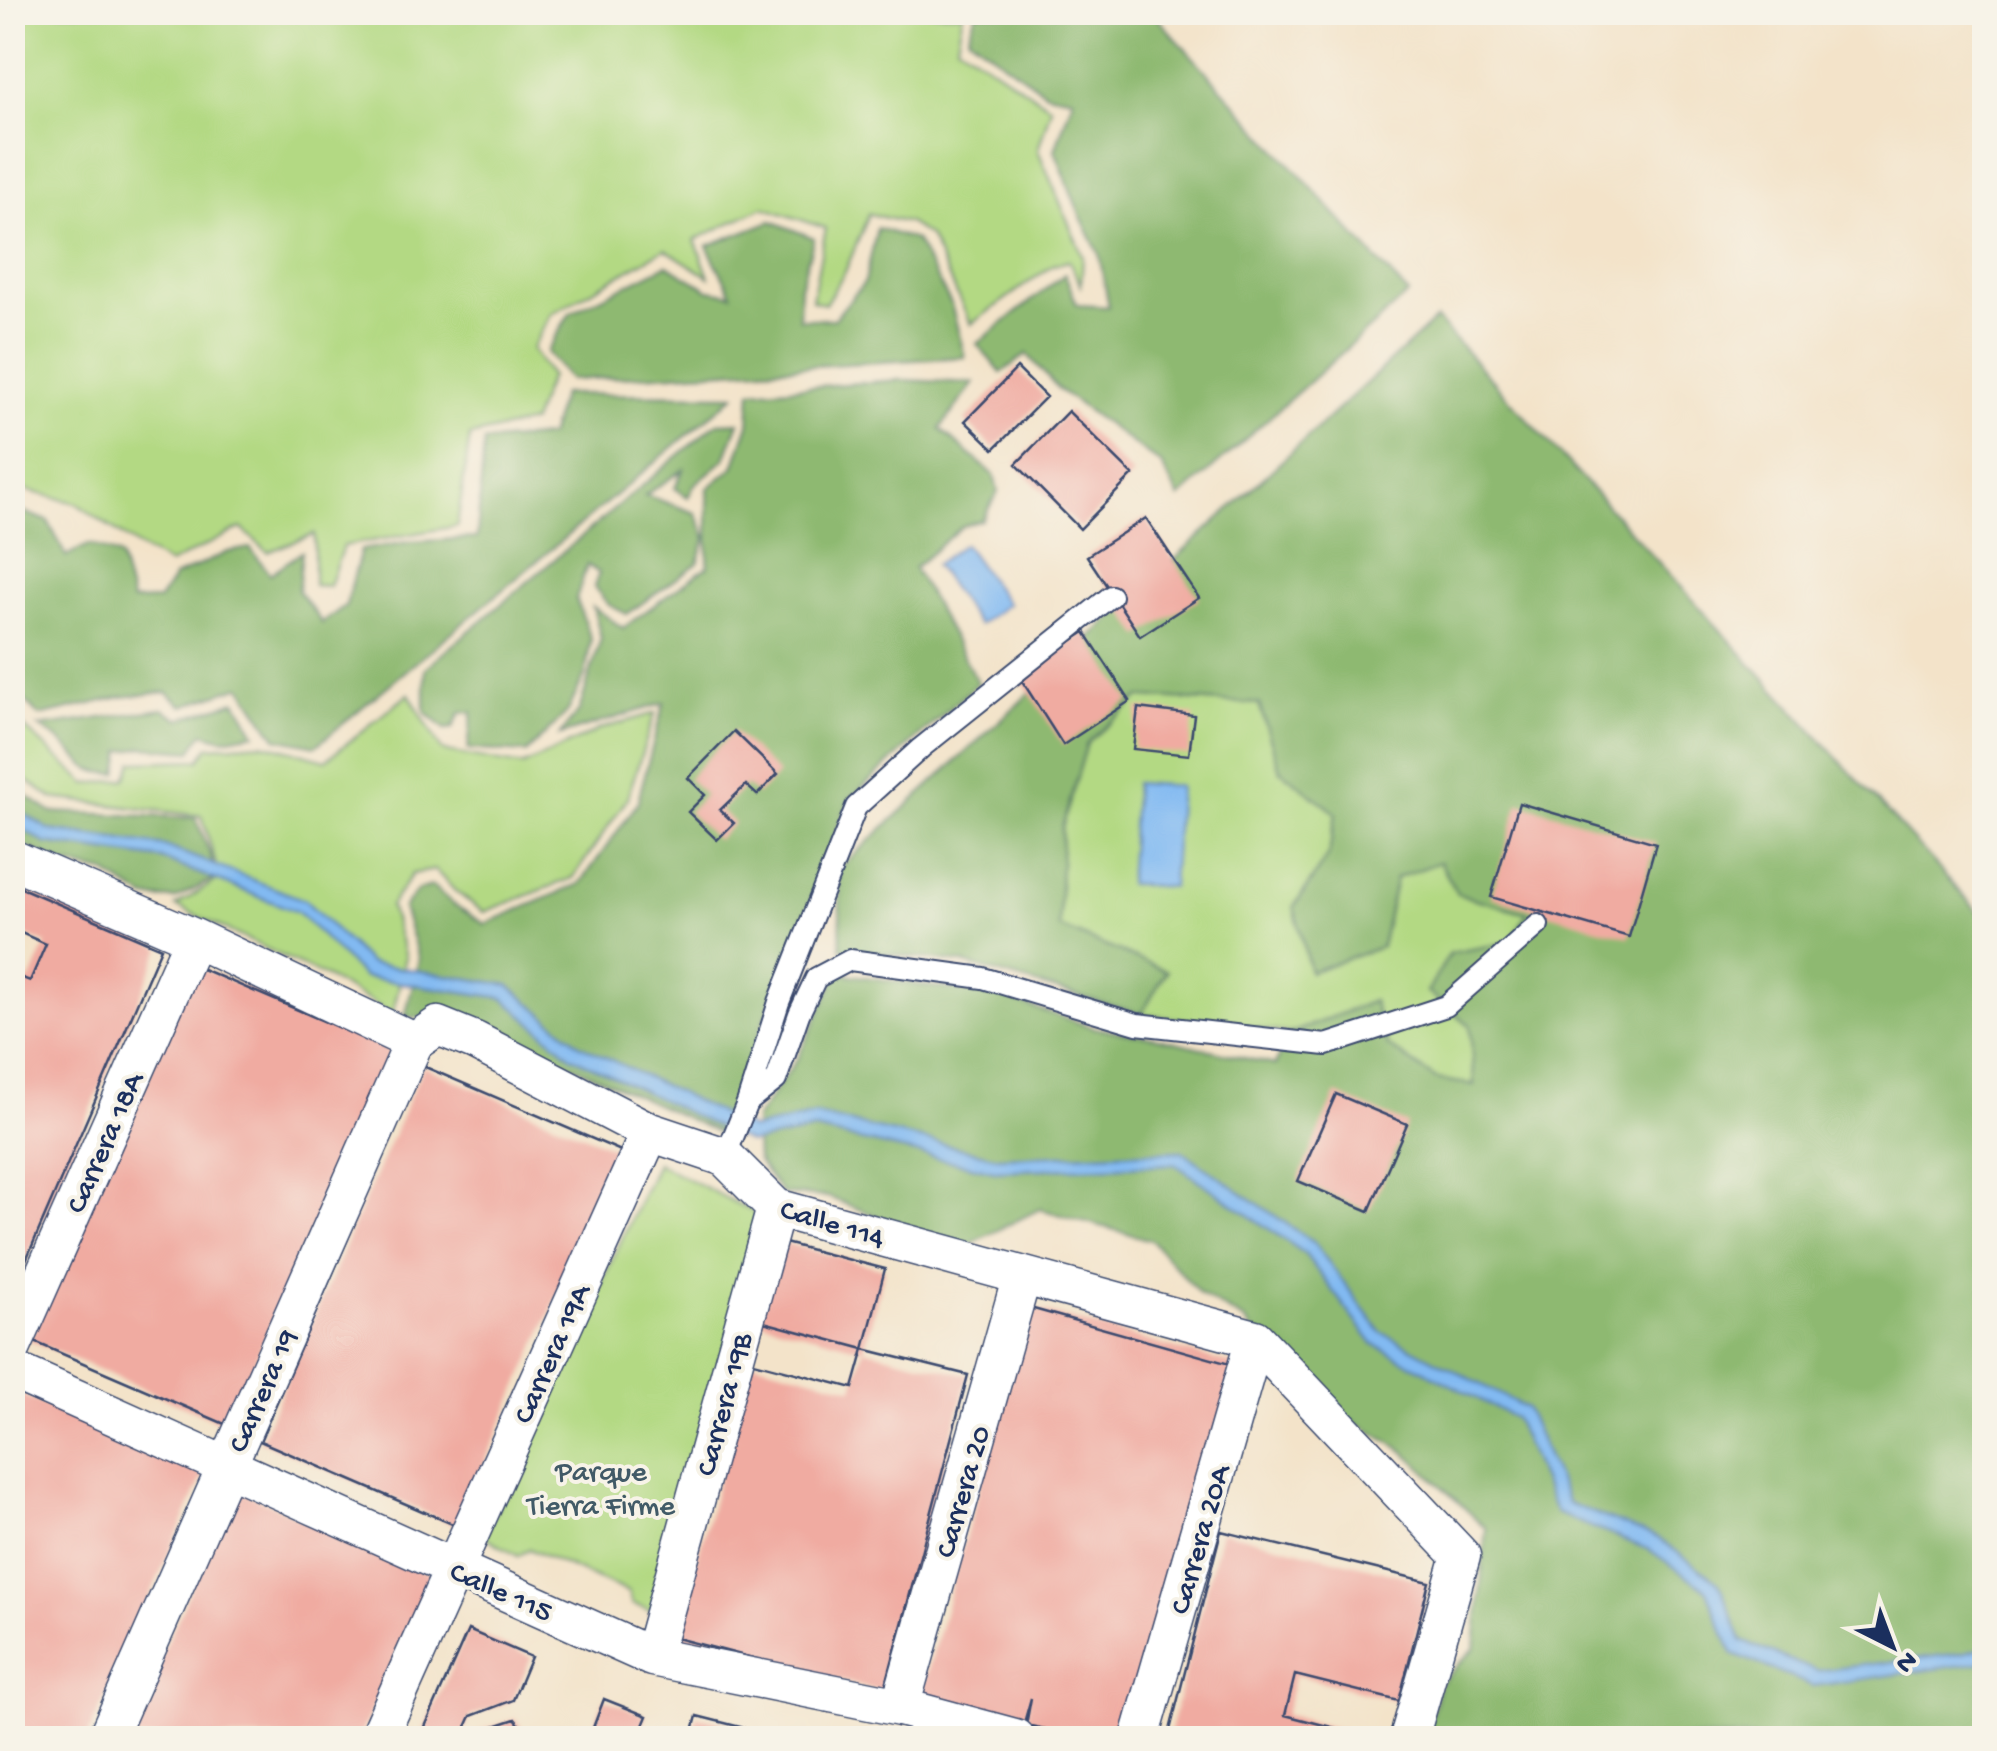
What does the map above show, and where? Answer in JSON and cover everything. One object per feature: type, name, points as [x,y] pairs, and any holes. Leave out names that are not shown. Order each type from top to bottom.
[{"type":"street","points":[[12,859],[194,938],[414,1042]]},
{"type":"street","name":"Carrera 18A","points":[[12,1347],[194,938]]},
{"type":"street","name":"Calle 114","points":[[414,1042],[438,1026],[475,1041],[650,1132],[724,1157],[776,1208],[1255,1339]]},
{"type":"street","name":"Carrera 19","points":[[107,1738],[414,1042]]},
{"type":"street","name":"Carrera 19A","points":[[378,1738],[650,1132]]},
{"type":"street","name":"Carrera 19B","points":[[652,1657],[776,1208]]},
{"type":"street","name":"Carrera 20","points":[[900,1707],[1022,1276]]},
{"type":"street","points":[[1255,1339],[1461,1556],[1409,1738]]},
{"type":"street","name":"Carrera 20A","points":[[1140,1738],[1255,1339]]},
{"type":"street","name":"Calle 115","points":[[12,1370],[652,1657],[900,1707],[1014,1738]]},
{"type":"lane","points":[[724,1157],[747,1102],[779,1002],[856,807],[920,748],[1111,596]]},
{"type":"lane","points":[[747,1102],[776,1080],[816,978],[850,960],[983,978],[1137,1024],[1326,1046],[1446,1006],[1538,925]]},
{"type":"green space","points":[[13,12],[963,13],[957,44],[1051,107],[1038,150],[1083,257],[1081,285],[1069,261],[1053,265],[971,324],[929,236],[908,223],[869,214],[845,272],[825,304],[812,300],[826,228],[763,207],[695,240],[709,277],[665,249],[551,314],[532,349],[550,376],[532,422],[470,436],[457,526],[343,546],[329,586],[314,585],[314,534],[268,552],[241,528],[169,564],[76,503],[13,487]]},
{"type":"green space","points":[[976,13],[1153,13],[1408,294],[1179,498],[1161,464],[1058,389],[1027,354],[1001,373],[977,344],[1065,274],[1077,305],[1109,307],[1099,254],[1055,150],[1073,98],[1046,93],[968,36]]},
{"type":"green space","points":[[771,221],[814,238],[800,287],[799,319],[834,319],[865,282],[877,228],[915,240],[951,304],[965,357],[570,380],[547,352],[570,313],[667,265],[709,290],[732,294],[707,246]]},
{"type":"green space","points":[[1436,319],[1984,918],[1984,1738],[1425,1738],[1440,1683],[1475,1648],[1486,1528],[1404,1451],[1294,1386],[1245,1321],[1200,1294],[1151,1240],[1040,1209],[960,1249],[828,1197],[782,1194],[757,1160],[755,1119],[797,1059],[838,973],[999,996],[1095,1028],[1154,1037],[1275,1065],[1289,1034],[1373,1001],[1388,1046],[1436,1079],[1474,1085],[1470,1025],[1427,992],[1450,953],[1511,942],[1527,913],[1457,894],[1440,862],[1396,878],[1381,947],[1310,972],[1294,907],[1329,854],[1336,813],[1280,770],[1259,704],[1140,697],[1087,743],[1062,828],[1059,927],[1167,971],[1141,1014],[962,963],[841,949],[839,869]]},
{"type":"green space","points":[[899,380],[974,383],[940,429],[994,475],[998,492],[982,520],[962,526],[914,568],[978,683],[850,799],[721,1134],[562,1061],[527,1049],[507,1032],[462,1018],[405,1017],[419,959],[403,908],[418,890],[432,886],[485,924],[580,884],[637,804],[664,703],[560,735],[579,711],[601,638],[593,607],[623,628],[708,566],[708,488],[734,467],[749,424],[751,391]]},
{"type":"green space","points":[[562,394],[735,395],[316,746],[276,738],[241,686],[183,706],[167,692],[121,697],[39,716],[13,688],[12,512],[16,509],[48,521],[66,556],[90,544],[120,556],[132,601],[159,600],[174,577],[228,552],[250,548],[270,574],[302,552],[298,591],[322,623],[346,605],[361,550],[408,542],[477,538],[484,442],[549,436]]},
{"type":"green space","points":[[739,422],[725,459],[695,484],[688,497],[675,488],[683,470],[645,495],[696,513],[706,537],[698,563],[627,614],[609,605],[594,587],[599,573],[587,565],[576,599],[591,639],[585,675],[567,713],[526,753],[468,749],[472,712],[460,713],[453,728],[445,729],[425,712],[425,668],[717,423]]},
{"type":"green space","points":[[409,694],[442,751],[522,766],[601,729],[655,713],[627,799],[573,878],[484,912],[456,892],[435,870],[412,874],[390,906],[405,957],[393,1014],[326,977],[176,906],[220,878],[202,816],[52,798],[13,771],[12,714],[87,784],[126,779],[133,762],[199,760],[208,747],[262,743],[326,760]]},
{"type":"green space","points":[[1140,697],[1260,704],[1280,770],[1336,813],[1329,854],[1294,907],[1381,947],[1396,878],[1440,861],[1457,894],[1527,913],[1511,942],[1428,992],[1470,1025],[1474,1086],[1436,1079],[1387,1046],[1141,1014],[1166,971],[1059,927],[1062,828],[1087,743]]},
{"type":"green space","points":[[236,701],[255,733],[223,739],[203,733],[191,751],[144,747],[122,751],[118,773],[91,769],[39,727],[163,709],[180,719]]},
{"type":"green space","points":[[12,786],[51,812],[196,818],[212,859],[214,879],[175,899],[146,898],[105,873],[63,864],[13,840]]},
{"type":"green space","name":"Parque Tierra Firme","points":[[657,1163],[763,1217],[656,1612],[632,1604],[628,1592],[529,1549],[518,1556],[484,1536]]},
{"type":"water","points":[[964,544],[1007,604],[978,625],[935,565]]},
{"type":"water","points":[[1135,783],[1179,786],[1172,887],[1128,884]]},
{"type":"water","points":[[13,807],[50,830],[165,846],[305,900],[369,963],[509,985],[579,1044],[752,1129],[816,1115],[998,1157],[1182,1151],[1314,1243],[1381,1332],[1526,1408],[1568,1503],[1658,1538],[1719,1583],[1742,1641],[1816,1671],[1984,1647],[1984,1662],[1813,1686],[1732,1653],[1707,1590],[1650,1550],[1556,1513],[1515,1418],[1373,1344],[1304,1253],[1175,1164],[994,1171],[815,1130],[750,1143],[571,1056],[503,998],[363,977],[298,912],[162,859],[45,843],[13,823]]},
{"type":"building","points":[[1017,368],[1046,397],[994,449],[965,421]]},
{"type":"building","points":[[1068,411],[1133,475],[1080,529],[1016,464]]},
{"type":"building","points":[[1146,518],[1199,598],[1140,636],[1087,556]]},
{"type":"building","points":[[1085,632],[1130,701],[1063,745],[1019,676]]},
{"type":"building","points":[[1138,708],[1194,715],[1189,755],[1133,749]]},
{"type":"building","points":[[734,731],[778,774],[757,795],[746,785],[720,810],[734,823],[717,840],[688,812],[705,795],[688,778]]},
{"type":"building","points":[[1519,803],[1656,843],[1629,937],[1491,897]]},
{"type":"building","points":[[12,884],[161,948],[13,1290],[12,974],[30,981],[46,944],[12,929]]},
{"type":"building","points":[[193,965],[391,1050],[227,1425],[30,1340]]},
{"type":"building","points":[[423,1066],[621,1151],[457,1526],[260,1441]]},
{"type":"building","points":[[1336,1094],[1407,1124],[1369,1211],[1298,1181]]},
{"type":"building","points":[[781,1242],[885,1269],[864,1349],[760,1321]]},
{"type":"building","points":[[1030,1308],[1237,1366],[1130,1738],[1088,1738],[1026,1725],[1031,1698],[1022,1730],[919,1702]]},
{"type":"building","points":[[864,1349],[968,1375],[884,1692],[676,1638],[750,1361],[853,1388]]},
{"type":"building","points":[[12,1391],[204,1474],[87,1738],[12,1738]]},
{"type":"building","points":[[235,1489],[432,1575],[359,1738],[125,1738]]},
{"type":"building","points":[[1221,1531],[1429,1582],[1399,1701],[1295,1675],[1285,1715],[1374,1738],[1168,1738]]},
{"type":"building","points":[[468,1630],[531,1657],[513,1700],[471,1716],[461,1738],[420,1738]]},
{"type":"building","points":[[604,1699],[647,1716],[638,1738],[589,1738]]},
{"type":"building","points":[[697,1716],[780,1737],[780,1738],[691,1738]]},
{"type":"building","points":[[515,1719],[530,1738],[473,1738],[476,1732]]}]
